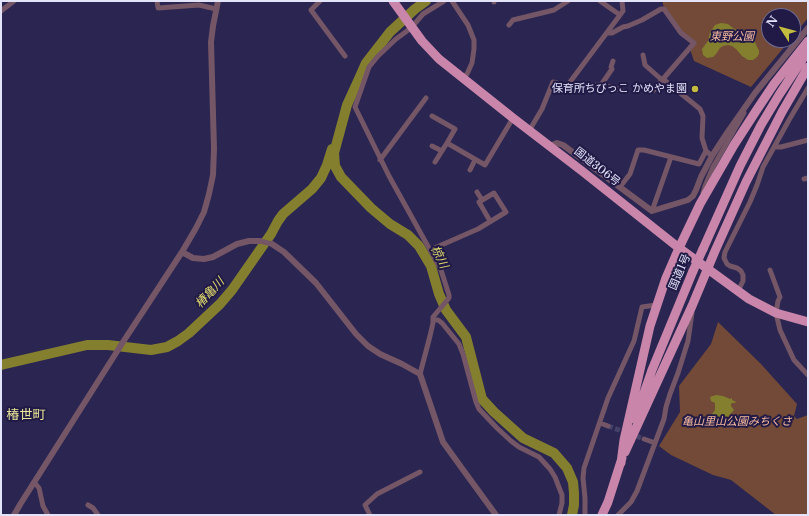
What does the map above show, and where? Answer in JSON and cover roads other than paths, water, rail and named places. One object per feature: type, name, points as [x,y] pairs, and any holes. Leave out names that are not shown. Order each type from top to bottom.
[{"type":"highway","name":"国道306号","points":[[395,3],[411,28],[439,59],[679,248],[749,299],[776,313],[808,322]]},
{"type":"highway","points":[[620,463],[647,337],[656,305],[679,248],[700,204],[734,145],[774,84],[808,40]]},
{"type":"highway","name":"国道1号","points":[[602,515],[608,502],[652,370],[702,249],[740,166],[761,125],[808,51]]},
{"type":"highway","points":[[620,463],[692,306],[749,175],[782,112],[808,67]]},
{"type":"street","points":[[1,11],[14,1]]},
{"type":"street","points":[[158,1],[158,8],[185,4],[199,5],[216,9]]},
{"type":"street","points":[[14,515],[115,354],[182,252],[204,212],[209,194],[214,149],[212,42],[213,26],[218,1]]},
{"type":"street","points":[[320,1],[311,10],[345,56]]},
{"type":"street","points":[[444,1],[424,14],[411,28],[388,46],[369,67],[355,107],[380,160],[441,270],[449,298],[434,316],[434,323],[420,374],[443,442],[496,515]]},
{"type":"street","points":[[452,1],[468,25],[474,40],[472,63],[462,78]]},
{"type":"street","points":[[509,25],[513,20],[554,10],[567,1]]},
{"type":"street","points":[[600,1],[620,15]]},
{"type":"street","points":[[567,86],[623,11],[623,1]]},
{"type":"street","points":[[607,33],[612,34],[623,27],[642,20],[661,8],[664,9],[681,33],[694,43],[654,90]]},
{"type":"street","points":[[652,211],[688,200],[693,196],[712,156],[727,132],[755,94],[808,28]]},
{"type":"street","points":[[643,55],[645,65],[700,109],[703,116],[702,138],[706,151],[712,156]]},
{"type":"street","points":[[601,85],[612,69],[611,66],[613,61]]},
{"type":"street","points":[[529,131],[542,109],[553,82],[567,86],[601,85],[622,91]]},
{"type":"street","points":[[738,291],[743,281],[743,275],[737,268],[727,264],[724,255],[750,202],[763,167],[808,88]]},
{"type":"street","points":[[700,204],[704,186],[713,167],[755,94]]},
{"type":"street","points":[[380,160],[426,98]]},
{"type":"street","points":[[432,116],[454,129],[435,162]]},
{"type":"street","points":[[447,143],[485,165],[513,118]]},
{"type":"street","points":[[774,147],[780,147],[808,140]]},
{"type":"street","points":[[550,146],[556,143],[564,145],[652,211]]},
{"type":"street","points":[[432,146],[442,151]]},
{"type":"street","points":[[620,187],[630,174],[638,150],[644,150],[700,164],[706,151]]},
{"type":"street","points":[[652,211],[671,157]]},
{"type":"street","points":[[470,170],[475,160]]},
{"type":"street","points":[[477,192],[482,200]]},
{"type":"street","points":[[430,250],[478,229],[506,212],[494,193],[478,202],[490,221]]},
{"type":"street","points":[[182,252],[193,258],[204,259],[213,257],[237,244],[249,241],[260,241],[272,244],[284,252],[316,283],[356,334],[368,346],[380,354],[420,374]]},
{"type":"street","points":[[770,270],[780,297],[776,313],[780,330],[794,360],[808,375]]},
{"type":"street","points":[[585,515],[583,478],[584,468],[608,398],[634,341],[642,307],[656,305]]},
{"type":"street","points":[[618,515],[631,502],[637,491],[664,419],[666,406],[688,341],[692,306]]},
{"type":"street","points":[[434,316],[442,323],[459,344],[479,409],[496,428],[511,441],[519,447],[539,457],[550,469],[562,494],[559,515]]},
{"type":"street","points":[[600,423],[608,426]]},
{"type":"street","points":[[644,439],[655,443]]},
{"type":"street","points":[[370,515],[365,505],[377,494],[420,472]]},
{"type":"street","points":[[34,482],[40,488],[43,506],[48,515]]},
{"type":"street","points":[[88,505],[98,515]]},
{"type":"waterway","name":"椋川","points":[[426,1],[390,32],[366,63],[347,105],[334,153],[335,166],[341,177],[371,208],[390,224],[408,235],[419,246],[431,266],[439,294],[446,310],[466,337],[482,399],[523,438],[554,453],[567,468],[573,482],[574,505],[572,515]]},
{"type":"waterway","name":"椿亀川","points":[[1,365],[87,345],[108,345],[151,350],[167,347],[178,341],[189,333],[220,304],[232,290],[283,214],[312,189],[321,178],[332,149]]},
{"type":"tunnel","points":[[608,426],[644,439]]},
{"type":"place","name":"保育所ちびっこ かめやま園","points":[[695,89]]},
{"type":"district","name":"椿世町","points":[[26,415]]},
{"type":"park label","name":"東野公園","points":[[732,37]]},
{"type":"park label","name":"亀山里山公園みちくさ","points":[[737,422]]}]
